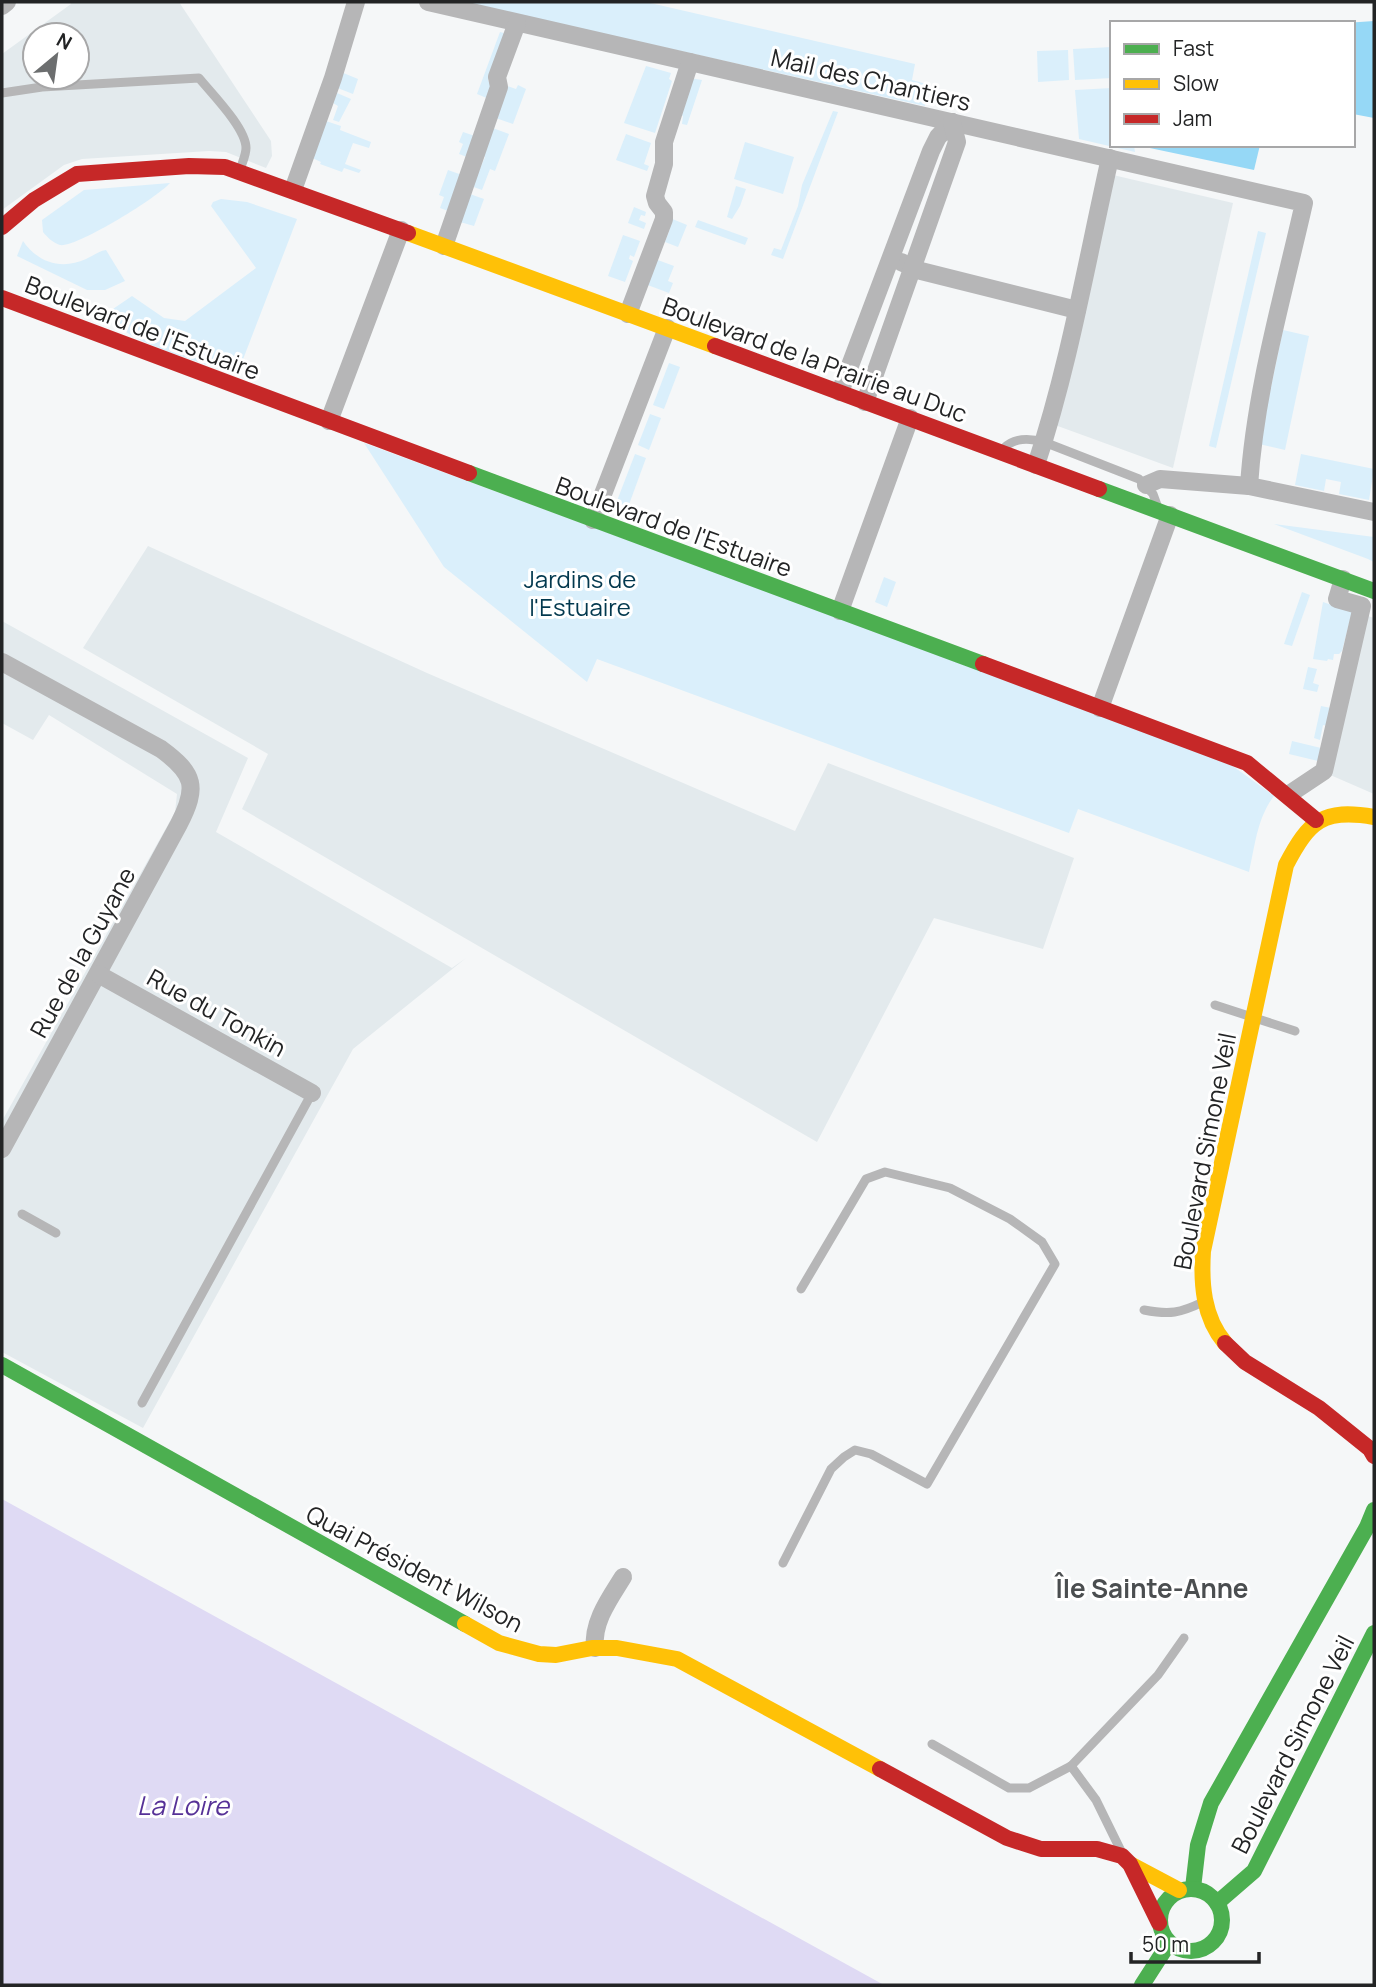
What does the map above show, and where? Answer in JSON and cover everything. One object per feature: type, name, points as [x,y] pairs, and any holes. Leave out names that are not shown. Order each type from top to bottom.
[{"type":"main road","name":"Boulevard de la Prairie au Duc","points":[[2,227],[34,200],[77,174],[211,166],[239,172],[1374,591]]},
{"type":"main road","name":"Boulevard de l'Estuaire","points":[[2,298],[1247,762],[1316,820]]},
{"type":"main road","points":[[1316,820],[1348,811],[1374,817]]},
{"type":"main road","name":"Boulevard Simone Veil","points":[[1316,820],[1298,842],[1286,865],[1203,1251],[1201,1281],[1205,1301],[1222,1340],[1245,1362],[1319,1408],[1370,1449],[1374,1456]]},
{"type":"main road","name":"Quai Président Wilson","points":[[2,1365],[480,1634],[537,1654],[564,1654],[594,1647],[640,1650],[686,1662],[1007,1839],[1041,1849],[1097,1849],[1186,1889]]},
{"type":"main road","name":"Boulevard Simone Veil","points":[[1186,1889],[1202,1823],[1211,1803],[1367,1527],[1374,1510]]},
{"type":"main road","name":"Boulevard Simone Veil","points":[[1217,1903],[1254,1871],[1374,1633]]},
{"type":"main road","points":[[1126,1860],[1163,1936],[1179,1949],[1190,1952],[1202,1950],[1218,1935],[1222,1924],[1217,1903],[1209,1894],[1186,1889],[1164,1903],[1159,1923]]},
{"type":"main road","points":[[1142,1985],[1170,1943]]},
{"type":"street","points":[[2,6],[7,2]]},
{"type":"street","points":[[293,190],[333,78],[356,2]]},
{"type":"street","name":"Mail des Chantiers","points":[[428,2],[1304,203],[1266,371],[1252,446],[1249,486]]},
{"type":"street","points":[[444,246],[499,87],[497,77],[517,23]]},
{"type":"street","points":[[628,314],[664,219],[664,212],[655,196],[664,164],[664,142],[691,62]]},
{"type":"street","points":[[841,392],[937,137],[952,122]]},
{"type":"street","points":[[865,402],[957,142],[952,122]]},
{"type":"street","points":[[937,137],[957,142]]},
{"type":"street","points":[[1036,465],[1077,310],[1110,158]]},
{"type":"street","points":[[925,169],[935,169],[945,176]]},
{"type":"street","points":[[329,421],[401,230]]},
{"type":"street","points":[[890,257],[912,267],[1077,310]]},
{"type":"street","points":[[593,520],[667,328]]},
{"type":"street","points":[[840,611],[910,418]]},
{"type":"street","points":[[1146,485],[1160,479],[1249,486],[1374,512]]},
{"type":"street","points":[[1100,708],[1163,512]]},
{"type":"street","points":[[1288,795],[1324,771],[1362,606],[1337,598],[1343,579]]},
{"type":"street","name":"Rue de la Guyane","points":[[2,662],[161,749],[177,761],[188,775],[192,786],[187,810],[2,1149]]},
{"type":"street","name":"Rue du Tonkin","points":[[98,974],[312,1093]]},
{"type":"street","points":[[594,1647],[593,1636],[598,1622],[623,1577]]},
{"type":"lane","points":[[2,93],[42,87],[199,78],[244,139],[246,148],[239,172]]},
{"type":"lane","points":[[1000,452],[1008,443],[1015,441],[1032,439],[1044,442],[1135,477],[1146,485],[1163,512]]},
{"type":"lane","points":[[1214,1005],[1295,1031]]},
{"type":"lane","points":[[142,1403],[312,1093]]},
{"type":"lane","points":[[783,1563],[831,1469],[855,1450],[871,1454],[927,1484],[1055,1264],[1042,1242],[1010,1219],[950,1188],[885,1172],[866,1180],[801,1289]]},
{"type":"lane","points":[[22,1214],[56,1233]]},
{"type":"lane","points":[[1144,1310],[1161,1314],[1178,1313],[1205,1301]]},
{"type":"lane","points":[[932,1745],[1009,1788],[1029,1788],[1071,1766],[1158,1675],[1184,1638]]},
{"type":"lane","points":[[1071,1766],[1096,1800],[1126,1860]]},
{"type":"shaded area","points":[[70,2],[179,2],[271,141],[272,156],[266,168],[226,152],[209,151],[82,159],[64,165],[2,210],[2,54],[21,40],[21,91],[91,91],[91,21],[48,21],[71,4]]},
{"type":"shaded area","points":[[1374,21],[1374,118],[1355,114],[1355,22]]},
{"type":"shaded area","points":[[1145,147],[1260,147],[1254,170]]},
{"type":"shaded area","points":[[1113,175],[1233,203],[1173,468],[1055,425]]},
{"type":"shaded area","points":[[148,546],[427,673],[795,831],[828,763],[1074,858],[1043,949],[934,918],[817,1142],[242,809],[268,754],[83,648]]},
{"type":"shaded area","points":[[1362,614],[1374,618],[1374,794],[1328,774]]},
{"type":"shaded area","points":[[2,621],[248,758],[216,832],[452,968],[466,958],[353,1049],[143,1428],[2,1352],[2,1121],[175,812],[177,794],[49,715],[33,740],[2,723]]},
{"type":"green space","points":[[463,2],[646,2],[915,64],[912,80],[930,85],[925,106]]},
{"type":"green space","points":[[500,32],[508,34],[488,81],[495,84],[489,99],[477,94]]},
{"type":"green space","points":[[1110,47],[1110,78],[1075,80],[1073,49]]},
{"type":"green space","points":[[1068,50],[1069,80],[1038,82],[1037,51]]},
{"type":"green space","points":[[646,66],[671,73],[669,79],[672,81],[655,133],[624,123]]},
{"type":"green space","points":[[341,72],[358,79],[353,94],[335,87]]},
{"type":"green space","points":[[690,78],[702,80],[687,125],[682,124],[683,116],[679,114]]},
{"type":"green space","points":[[504,85],[516,89],[518,85],[526,89],[513,124],[493,117]]},
{"type":"green space","points":[[1110,88],[1110,146],[1079,139],[1075,90]]},
{"type":"green space","points":[[337,93],[351,99],[339,122],[333,120],[338,106],[333,103]]},
{"type":"green space","points":[[833,111],[838,112],[783,259],[771,255],[774,248],[781,250],[798,206],[802,185]]},
{"type":"green space","points":[[326,121],[341,126],[340,130],[371,142],[369,148],[353,143],[345,164],[361,170],[359,173],[344,168],[342,172],[310,157]]},
{"type":"green space","points":[[490,127],[509,134],[495,171],[490,169],[482,190],[468,185],[476,178],[485,157],[480,155]]},
{"type":"green space","points":[[463,132],[475,136],[467,157],[459,154],[463,144],[459,142]]},
{"type":"green space","points":[[626,134],[651,143],[644,164],[649,166],[647,171],[616,160]]},
{"type":"green space","points":[[745,142],[794,157],[783,194],[734,179]]},
{"type":"green space","points":[[1113,147],[1134,147],[1135,152]]},
{"type":"green space","points":[[448,170],[462,175],[451,212],[440,208],[444,197],[439,195]]},
{"type":"green space","points":[[170,183],[150,199],[82,239],[60,245],[50,240],[43,232],[42,220],[84,190]]},
{"type":"green space","points":[[736,186],[746,189],[732,219],[727,217]]},
{"type":"green space","points":[[467,193],[484,199],[474,226],[460,222]]},
{"type":"green space","points":[[221,199],[247,202],[297,219],[237,375],[160,349],[132,336],[117,325],[110,311],[132,296],[164,318],[185,321],[256,268],[211,206],[213,202]]},
{"type":"green space","points":[[634,207],[646,212],[639,220],[646,223],[644,229],[628,223]]},
{"type":"green space","points":[[670,218],[687,225],[678,247],[665,242],[670,229],[667,227]]},
{"type":"green space","points":[[698,220],[748,238],[745,245],[695,227]]},
{"type":"green space","points":[[1258,231],[1266,233],[1216,448],[1209,446]]},
{"type":"green space","points":[[623,235],[640,241],[634,257],[630,255],[629,259],[633,261],[625,282],[608,276]]},
{"type":"green space","points":[[23,241],[36,255],[59,264],[77,262],[106,250],[125,281],[105,290],[87,290],[17,256]]},
{"type":"green space","points":[[655,259],[674,266],[668,281],[673,283],[669,293],[645,284]]},
{"type":"green space","points":[[1283,330],[1309,336],[1285,450],[1259,444]]},
{"type":"green space","points":[[669,363],[680,367],[664,409],[653,405]]},
{"type":"green space","points":[[650,414],[661,418],[649,450],[638,445]]},
{"type":"green space","name":"Jardins de l'Estuaire","points":[[364,443],[1223,759],[1274,796],[1260,823],[1249,872],[1078,809],[1069,833],[597,659],[587,682],[444,567]]},
{"type":"green space","points":[[635,454],[646,458],[627,510],[615,506]]},
{"type":"green space","points":[[1301,454],[1374,469],[1369,500],[1339,494],[1341,482],[1326,479],[1324,491],[1295,485]]},
{"type":"green space","points":[[1274,524],[1374,537],[1374,562],[1368,559]]},
{"type":"green space","points":[[884,577],[896,582],[887,607],[875,602]]},
{"type":"green space","points":[[1302,592],[1310,595],[1292,646],[1284,644]]},
{"type":"green space","points":[[1323,602],[1352,612],[1342,651],[1334,654],[1333,660],[1327,661],[1313,659]]},
{"type":"green space","points":[[1308,667],[1317,669],[1313,683],[1319,685],[1317,692],[1303,689]]},
{"type":"green space","points":[[1321,706],[1336,709],[1332,727],[1323,725],[1320,740],[1314,738]]},
{"type":"green space","points":[[1292,741],[1321,748],[1318,761],[1289,754]]},
{"type":"water","name":"La Loire","points":[[2,1499],[884,1985],[2,1985]]},
{"type":"traffic: fast","points":[[469,473],[983,664]]},
{"type":"traffic: fast","points":[[1099,489],[1374,591]]},
{"type":"traffic: fast","points":[[2,1365],[465,1624]]},
{"type":"traffic: fast","points":[[1193,1888],[1198,1845],[1211,1803],[1367,1527],[1374,1510]]},
{"type":"traffic: fast","points":[[1217,1903],[1254,1871],[1374,1633]]},
{"type":"traffic: fast","points":[[1185,1889],[1197,1889],[1213,1898],[1220,1908],[1222,1920],[1220,1932],[1213,1942],[1197,1951],[1185,1951],[1174,1946],[1165,1937],[1160,1926],[1160,1914],[1165,1903],[1174,1894],[1185,1889]]},
{"type":"traffic: fast","points":[[1142,1985],[1169,1943]]},
{"type":"traffic: slow","points":[[408,233],[715,346]]},
{"type":"traffic: slow","points":[[1225,1343],[1212,1322],[1205,1299],[1203,1251],[1286,865],[1302,838],[1320,821],[1342,815],[1374,817]]},
{"type":"traffic: slow","points":[[465,1624],[499,1643],[539,1654],[556,1655],[592,1648],[617,1648],[677,1659],[880,1769]]},
{"type":"traffic: slow","points":[[1130,1864],[1179,1890]]},
{"type":"traffic: jam","points":[[2,227],[34,200],[77,174],[189,166],[225,167],[408,233]]},
{"type":"traffic: jam","points":[[2,298],[469,473]]},
{"type":"traffic: jam","points":[[715,346],[1099,489]]},
{"type":"traffic: jam","points":[[983,664],[1247,763],[1316,820]]},
{"type":"traffic: jam","points":[[1225,1343],[1245,1362],[1319,1408],[1370,1449],[1374,1456]]},
{"type":"traffic: jam","points":[[880,1769],[1007,1838],[1041,1849],[1097,1849],[1122,1856],[1130,1864],[1159,1923]]},
{"type":"district","name":"Île Sainte-Anne","points":[[1152,1588]]}]
